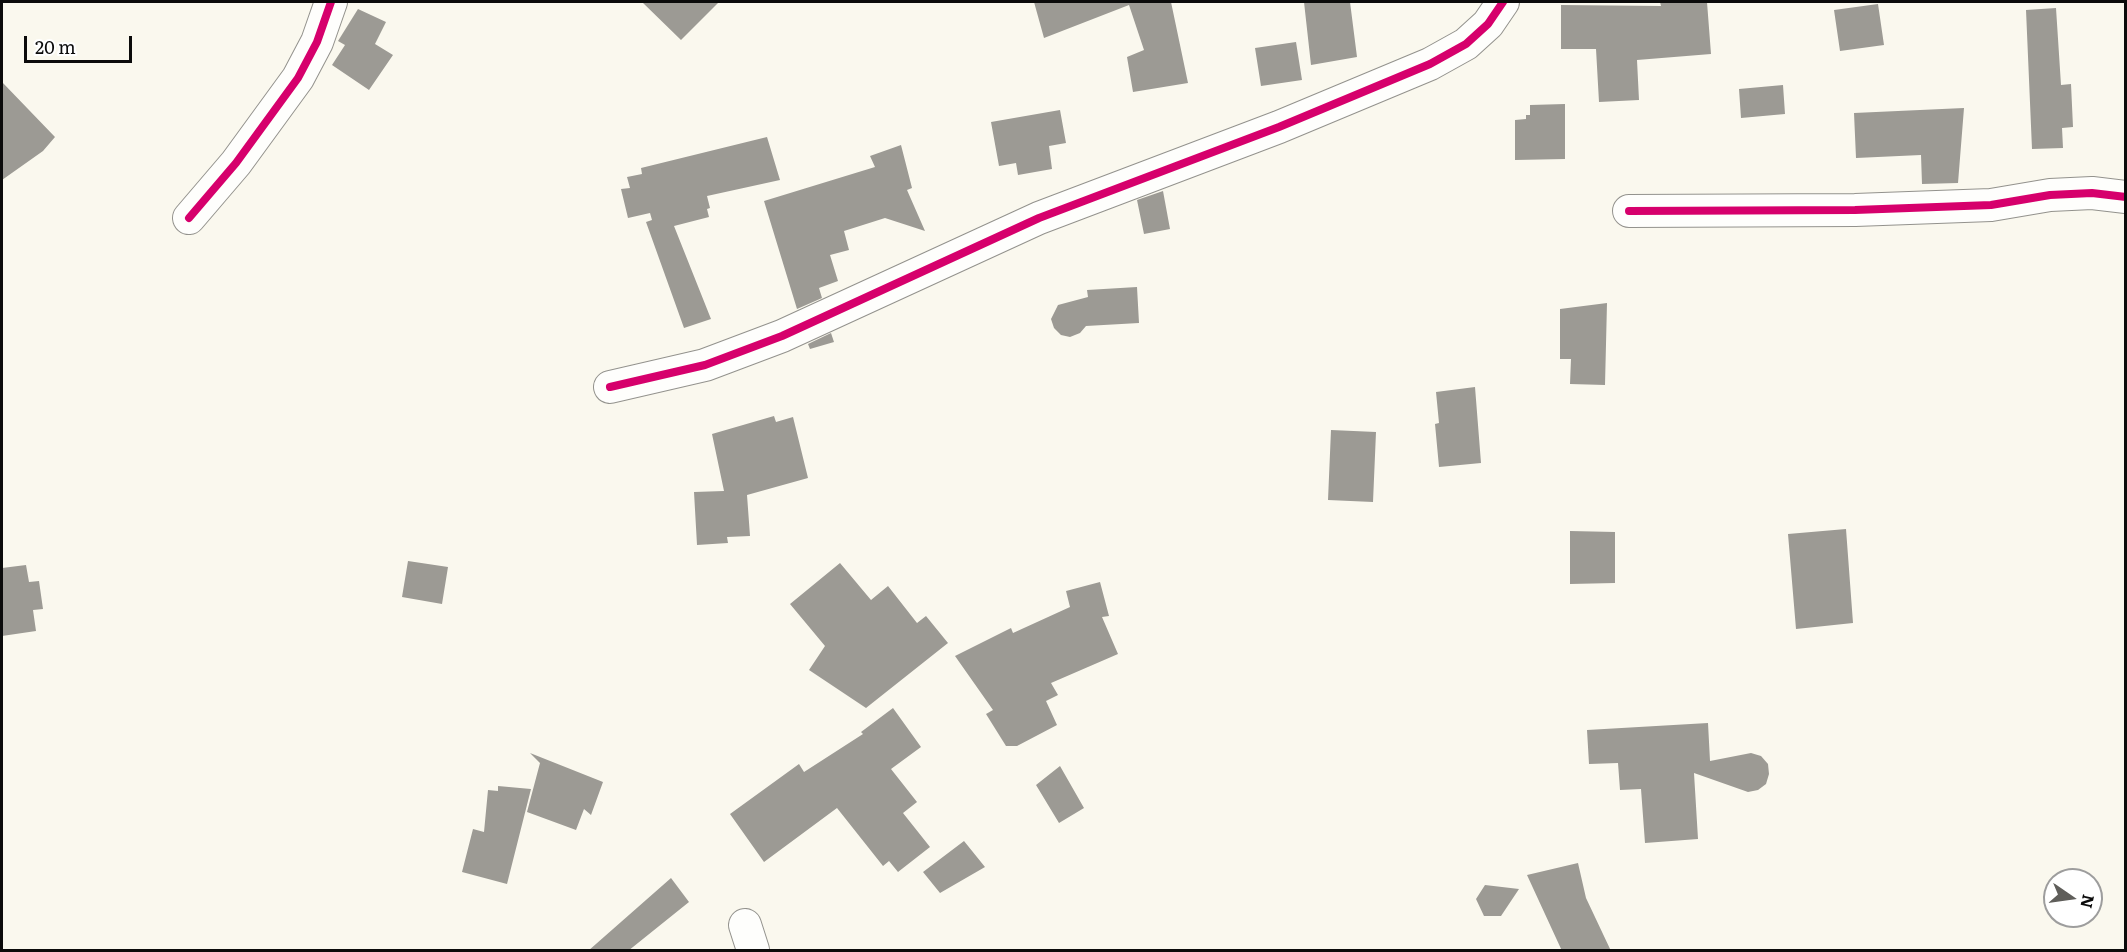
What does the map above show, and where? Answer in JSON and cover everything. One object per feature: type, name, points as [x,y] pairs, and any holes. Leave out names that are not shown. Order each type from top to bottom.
[{"type":"street","points":[[189,218],[236,163],[298,78],[317,42],[331,2]]},
{"type":"street","points":[[610,387],[705,365],[782,336],[1039,218],[1279,127],[1430,64],[1466,44],[1488,24],[1503,2]]},
{"type":"street","points":[[1629,211],[1855,210],[1991,205],[2050,195],[2092,193],[2126,197]]},
{"type":"building","points":[[642,2],[719,2],[681,40]]},
{"type":"building","points":[[1034,2],[1171,2],[1188,83],[1133,92],[1127,57],[1144,50],[1129,5],[1044,38]]},
{"type":"building","points":[[1304,2],[1350,2],[1357,57],[1311,65]]},
{"type":"building","points":[[1660,2],[1707,2],[1711,54],[1637,60],[1639,100],[1599,102],[1596,49],[1561,49],[1561,5],[1661,6]]},
{"type":"building","points":[[1878,4],[1884,45],[1840,51],[1834,10]]},
{"type":"building","points":[[2056,8],[2061,85],[2071,84],[2073,127],[2062,128],[2063,148],[2032,149],[2026,10]]},
{"type":"building","points":[[358,9],[386,22],[375,44],[393,55],[369,90],[332,65],[345,45],[338,41]]},
{"type":"building","points":[[1296,42],[1302,80],[1261,86],[1255,48]]},
{"type":"building","points":[[2,82],[55,137],[43,151],[2,180]]},
{"type":"building","points":[[1783,85],[1785,114],[1741,118],[1739,89]]},
{"type":"building","points":[[1565,104],[1565,159],[1515,160],[1515,120],[1526,119],[1526,115],[1530,115],[1530,105]]},
{"type":"building","points":[[1964,108],[1958,183],[1922,184],[1921,155],[1856,158],[1854,113]]},
{"type":"building","points":[[1060,110],[1066,143],[1049,146],[1052,169],[1018,175],[1016,163],[999,166],[991,122]]},
{"type":"building","points":[[767,137],[780,180],[707,196],[710,208],[707,209],[709,217],[674,226],[711,319],[684,328],[646,222],[652,220],[650,213],[628,218],[621,189],[630,188],[627,177],[642,174],[641,168]]},
{"type":"building","points":[[901,145],[912,188],[907,190],[925,231],[885,218],[844,231],[849,250],[830,255],[838,281],[819,288],[822,298],[797,309],[764,201],[875,167],[870,156]]},
{"type":"building","points":[[1163,191],[1170,229],[1144,234],[1137,200]]},
{"type":"building","points":[[1137,287],[1139,323],[1086,326],[1080,333],[1070,337],[1061,335],[1054,328],[1051,319],[1058,305],[1088,297],[1087,290]]},
{"type":"building","points":[[1607,303],[1605,385],[1570,384],[1571,359],[1560,359],[1560,309]]},
{"type":"building","points":[[831,333],[834,342],[810,349],[808,344]]},
{"type":"building","points":[[1475,387],[1481,463],[1439,467],[1435,424],[1439,423],[1436,392]]},
{"type":"building","points":[[774,416],[776,422],[793,417],[808,478],[747,495],[750,536],[727,537],[728,543],[697,545],[694,492],[724,491],[712,434]]},
{"type":"building","points":[[1331,430],[1376,432],[1373,502],[1328,500]]},
{"type":"building","points":[[1846,529],[1853,623],[1796,629],[1788,534]]},
{"type":"building","points":[[1570,531],[1615,532],[1615,583],[1570,584]]},
{"type":"building","points":[[408,561],[448,567],[442,604],[402,597]]},
{"type":"building","points":[[840,563],[871,600],[888,586],[917,623],[926,616],[948,643],[866,708],[809,670],[825,646],[790,604]]},
{"type":"building","points":[[26,565],[29,582],[39,581],[43,609],[33,610],[36,631],[2,636],[2,568]]},
{"type":"building","points":[[1100,582],[1109,616],[1102,617],[1118,654],[1051,683],[1058,695],[1046,701],[1057,725],[1017,746],[1006,746],[986,714],[993,710],[955,656],[1011,628],[1013,633],[1070,607],[1066,591]]},
{"type":"building","points":[[893,708],[921,747],[891,769],[917,802],[903,813],[930,847],[898,872],[889,861],[883,866],[837,808],[764,862],[730,814],[799,764],[804,772],[863,734],[861,732]]},
{"type":"building","points":[[1708,723],[1710,761],[1751,753],[1761,756],[1768,764],[1769,774],[1766,784],[1758,790],[1748,792],[1694,773],[1698,839],[1645,843],[1641,789],[1620,790],[1618,763],[1589,764],[1587,730]]},
{"type":"building","points":[[530,753],[603,782],[591,815],[584,809],[576,830],[527,812],[540,763]]},
{"type":"building","points":[[1060,766],[1084,808],[1059,823],[1036,785]]},
{"type":"building","points":[[498,786],[531,789],[507,884],[462,872],[473,829],[484,832],[488,790],[498,791]]},
{"type":"building","points":[[964,841],[985,867],[940,893],[923,872]]},
{"type":"building","points":[[1578,863],[1586,898],[1611,951],[1562,951],[1527,875]]},
{"type":"building","points":[[671,878],[689,902],[628,951],[588,951]]},
{"type":"building","points":[[1485,885],[1519,889],[1501,916],[1484,916],[1476,899]]},
{"type":"cycle path","points":[[189,218],[236,163],[298,78],[317,42],[331,2]]},
{"type":"cycle path","points":[[610,387],[705,365],[782,336],[1039,218],[1279,127],[1430,64],[1466,44],[1488,24],[1503,2]]},
{"type":"cycle path","points":[[1629,211],[1855,210],[1991,205],[2050,195],[2092,193],[2126,197]]}]
